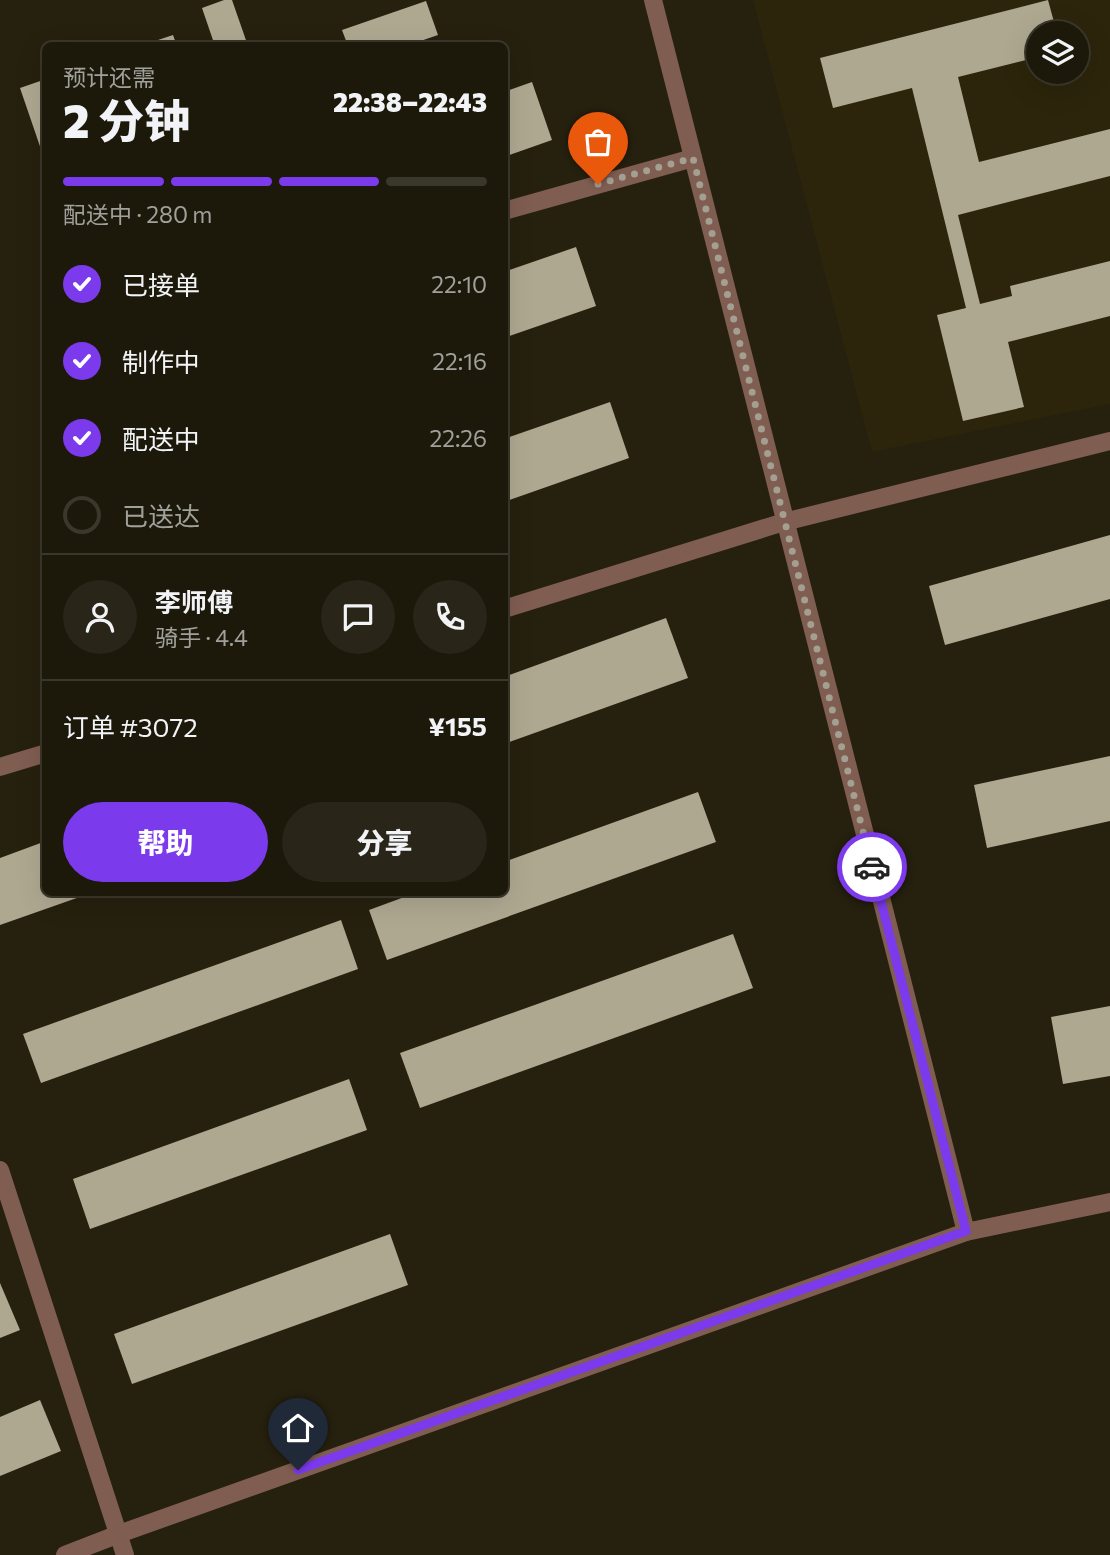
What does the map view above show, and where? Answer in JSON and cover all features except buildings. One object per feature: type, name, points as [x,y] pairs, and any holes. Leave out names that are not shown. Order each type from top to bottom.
[{"type":"street","points":[[653,0],[966,1231]]},
{"type":"street","points":[[508,210],[693,158]]},
{"type":"street","points":[[508,608],[784,522],[1110,441]]},
{"type":"street","points":[[0,767],[42,754]]},
{"type":"street","points":[[0,1170],[125,1555]]},
{"type":"street","points":[[65,1555],[966,1231],[1110,1202]]},
{"type":"shaded area","points":[[753,0],[1110,0],[1110,404],[872,452]]},
{"type":"way so far","points":[[598,184],[693,158],[872,867]]},
{"type":"route","points":[[298,1470],[966,1231],[872,867]]}]
